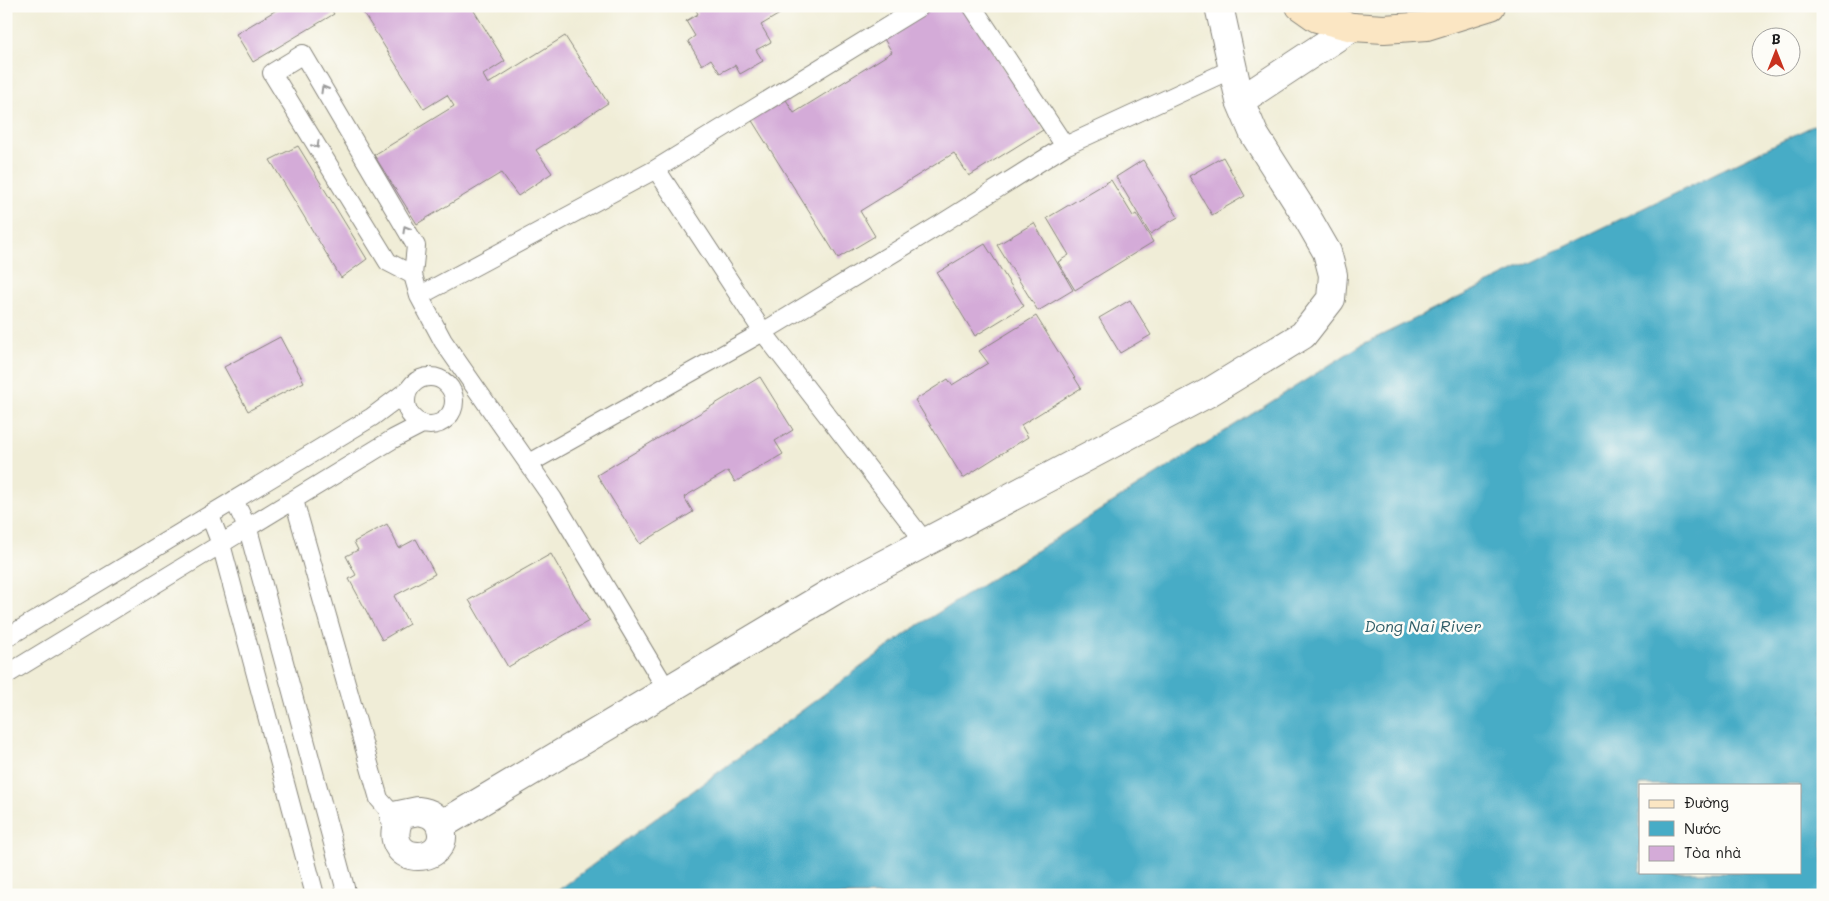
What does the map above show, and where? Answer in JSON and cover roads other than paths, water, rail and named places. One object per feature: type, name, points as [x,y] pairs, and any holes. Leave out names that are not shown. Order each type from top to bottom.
[{"type":"main road","points":[[1300,6],[1317,18],[1352,27],[1384,29],[1426,26],[1490,6]]},
{"type":"street","points":[[438,820],[442,835],[436,849],[423,857],[408,855],[397,843],[395,836],[398,821],[394,816],[418,811],[426,812],[438,820],[448,821],[837,589],[1208,393],[1303,335],[1331,299],[1334,275],[1327,252],[1254,134],[1240,101],[1219,6]]},
{"type":"street","points":[[1240,101],[1352,27]]},
{"type":"lane","points":[[418,296],[656,169],[921,6]]},
{"type":"lane","points":[[972,6],[1065,146]]},
{"type":"lane","points":[[413,275],[388,262],[272,73],[303,54],[416,246],[413,275],[418,296],[443,341],[552,499],[667,690]]},
{"type":"lane","points":[[528,464],[763,332],[1065,146],[1232,69]]},
{"type":"lane","points":[[656,169],[763,332],[925,542]]},
{"type":"lane","points":[[448,386],[464,372]]},
{"type":"lane","points":[[6,638],[372,417],[418,381],[424,378],[437,378],[448,386],[452,392],[453,406],[447,417],[436,424],[422,424],[221,544],[6,676]]},
{"type":"lane","points":[[408,390],[407,410],[422,424]]},
{"type":"lane","points":[[234,500],[248,528],[346,895]]},
{"type":"lane","points":[[294,500],[379,799],[394,816]]},
{"type":"lane","points":[[210,516],[221,544],[315,895]]},
{"type":"water","name":"Dong Nai River","points":[[1823,121],[1823,895],[552,895],[911,630],[1361,345]]}]
